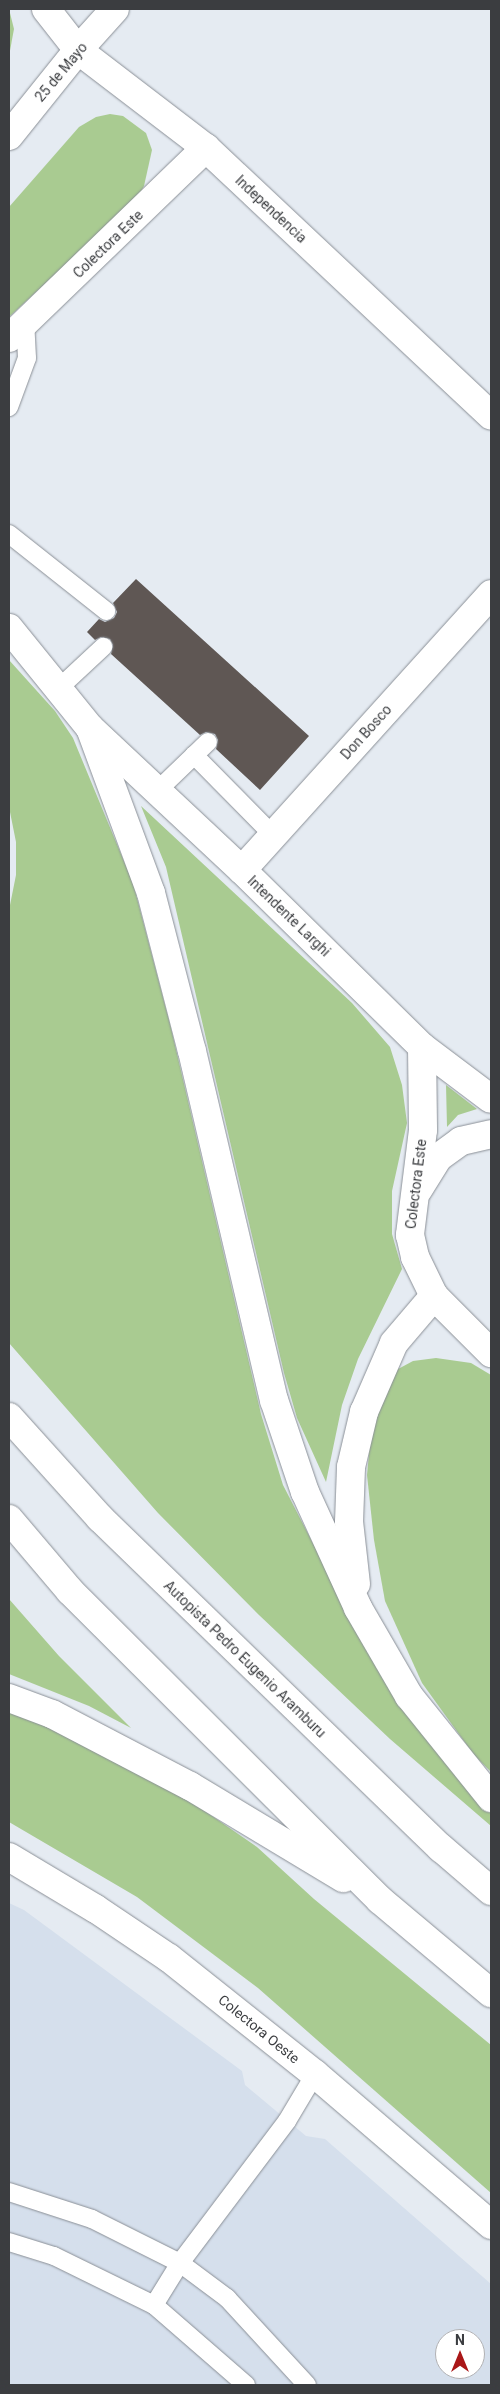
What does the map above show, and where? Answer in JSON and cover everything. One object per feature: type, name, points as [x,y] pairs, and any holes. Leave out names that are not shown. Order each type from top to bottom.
[{"type":"main road","name":"Independencia","points":[[46,9],[78,50],[206,148],[491,416]]},
{"type":"main road","name":"25 de Mayo","points":[[9,136],[78,50],[115,9]]},
{"type":"main road","name":"Colectora Este","points":[[17,330],[206,148]]},
{"type":"main road","name":"Don Bosco","points":[[242,870],[491,594]]},
{"type":"main road","points":[[9,628],[90,728],[151,893],[192,1052],[274,1400],[305,1492],[358,1608],[409,1696],[491,1798]]},
{"type":"main road","name":"Intendente Larghi","points":[[90,728],[156,792],[242,870],[422,1046],[491,1099]]},
{"type":"main road","name":"Colectora Este","points":[[422,1046],[424,1099],[410,1235],[415,1257],[434,1296],[491,1353]]},
{"type":"main road","points":[[415,1196],[440,1157],[461,1141],[491,1134]]},
{"type":"main road","points":[[358,1608],[349,1522],[351,1467],[364,1412],[394,1343],[434,1296]]},
{"type":"main road","name":"Autopista Pedro Eugenio Aramburu","points":[[9,1417],[100,1518],[441,1848],[491,1891]]},
{"type":"main road","points":[[9,1519],[70,1591],[380,1900],[491,1993]]},
{"type":"main road","points":[[9,1698],[52,1714],[190,1786],[380,1900]]},
{"type":"main road","name":"Colectora Oeste","points":[[9,1857],[96,1908],[169,1958],[315,2074],[491,2225]]},
{"type":"lane","points":[[9,407],[27,358],[17,330]]},
{"type":"lane","points":[[9,534],[106,611]]},
{"type":"lane","points":[[58,689],[103,647]]},
{"type":"lane","points":[[156,792],[208,742]]},
{"type":"lane","points":[[194,755],[273,835]]},
{"type":"lane","points":[[154,2305],[180,2263],[287,2121],[315,2074]]},
{"type":"lane","points":[[9,2192],[92,2219],[180,2263],[227,2298],[307,2385]]},
{"type":"lane","points":[[9,2242],[54,2256],[154,2305],[246,2385]]},
{"type":"shaded area","points":[[9,1903],[24,1910],[242,2071],[245,2085],[306,2136],[325,2139],[491,2284],[491,2385],[9,2385]]},
{"type":"green space","points":[[9,9],[14,29],[9,56]]},
{"type":"green space","points":[[110,114],[123,116],[146,133],[152,150],[144,186],[136,200],[9,317],[9,207],[79,127],[96,117]]},
{"type":"green space","points":[[9,660],[55,711],[73,738],[133,883],[171,1028],[261,1414],[283,1485],[338,1592],[491,1804],[491,1826],[390,1739],[259,1615],[158,1513],[9,1343],[9,910],[16,875],[16,842],[9,807]]},
{"type":"green space","points":[[141,806],[352,1003],[390,1047],[402,1085],[407,1123],[392,1191],[392,1234],[402,1269],[358,1359],[342,1405],[326,1482],[297,1418],[284,1373],[166,867]]},
{"type":"green space","points":[[446,1085],[477,1109],[458,1115],[447,1127]]},
{"type":"green space","points":[[436,1358],[471,1363],[491,1375],[491,1772],[474,1755],[422,1683],[385,1601],[374,1540],[367,1475],[373,1412],[387,1375],[413,1361]]},
{"type":"green space","points":[[9,1599],[59,1656],[131,1728],[89,1706],[9,1674]]},
{"type":"green space","points":[[9,1706],[170,1787],[257,1847],[314,1899],[491,2045],[491,2193],[258,1988],[137,1897],[9,1822]]},
{"type":"building","points":[[136,579],[309,736],[260,790],[216,749],[218,740],[215,734],[206,732],[200,735],[111,654],[113,645],[110,639],[101,637],[95,640],[87,632],[99,619],[105,622],[114,618],[117,612],[113,603]]}]
